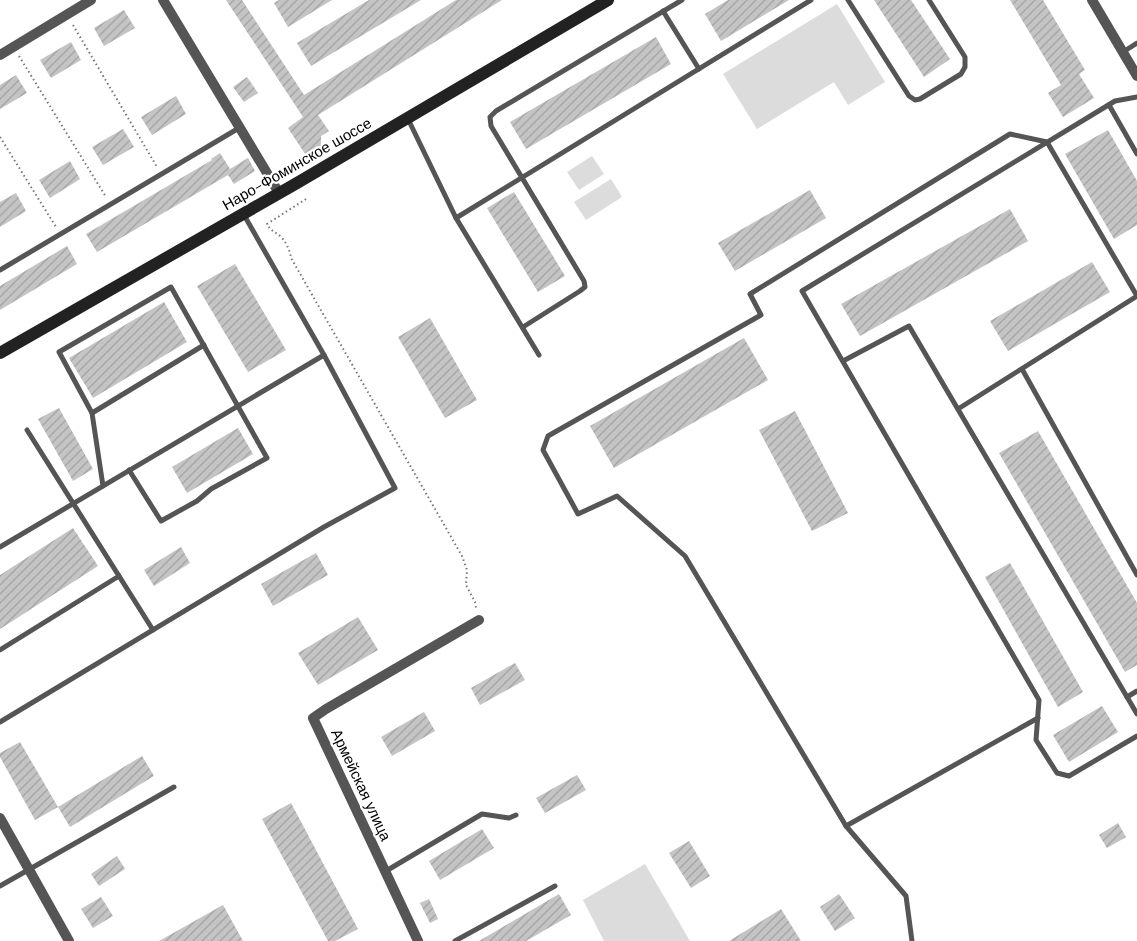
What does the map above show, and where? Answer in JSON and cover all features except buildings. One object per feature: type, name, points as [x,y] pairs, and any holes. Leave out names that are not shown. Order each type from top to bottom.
[{"type":"main road","name":"Наро-Фоминское шоссе","points":[[0,353],[608,0]]},
{"type":"street","points":[[0,55],[91,0]]},
{"type":"street","points":[[163,0],[279,193]]},
{"type":"street","points":[[1092,0],[1137,76]]},
{"type":"street","name":"Армейская улица","points":[[418,941],[313,718],[479,620]]},
{"type":"street","points":[[0,818],[69,941]]},
{"type":"lane","points":[[523,327],[585,287],[584,281],[491,126],[490,117],[496,111],[682,0]]},
{"type":"lane","points":[[456,218],[811,0]]},
{"type":"lane","points":[[849,0],[909,96],[915,100],[961,74],[965,67],[965,57],[929,0]]},
{"type":"lane","points":[[663,11],[699,69]]},
{"type":"lane","points":[[1123,52],[1137,43]]},
{"type":"lane","points":[[1137,97],[1115,101],[1108,105],[802,291],[1039,699],[1036,740],[1057,773],[1070,776],[1137,736]]},
{"type":"lane","points":[[1108,105],[1137,154]]},
{"type":"lane","points":[[407,118],[456,218],[540,355]]},
{"type":"lane","points":[[0,270],[239,128]]},
{"type":"lane","points":[[912,941],[906,896],[846,826],[685,556],[617,496],[578,514],[543,450],[548,436],[761,315],[750,294],[1010,134],[1047,142],[1137,296],[958,409]]},
{"type":"lane","points":[[0,722],[324,527],[395,488],[324,355],[243,213]]},
{"type":"lane","points":[[102,486],[92,413],[59,352],[171,287],[267,458],[211,489],[197,501],[161,521],[129,470]]},
{"type":"lane","points":[[843,362],[909,326],[1137,714]]},
{"type":"lane","points":[[92,413],[204,345]]},
{"type":"lane","points":[[0,546],[324,355]]},
{"type":"lane","points":[[1022,369],[1137,575]]},
{"type":"lane","points":[[27,430],[153,630]]},
{"type":"lane","points":[[0,650],[119,576]]},
{"type":"lane","points":[[1127,697],[1137,691]]},
{"type":"lane","points":[[846,826],[1038,718]]},
{"type":"lane","points":[[0,886],[174,788]]},
{"type":"lane","points":[[386,872],[482,814],[509,818],[516,815]]},
{"type":"lane","points":[[455,941],[555,886]]},
{"type":"path","points":[[67,14],[161,174]]},
{"type":"path","points":[[14,47],[111,205]]},
{"type":"path","points":[[0,137],[60,234]]},
{"type":"path","points":[[306,199],[267,224],[270,231],[282,237],[291,258],[462,556],[467,570],[466,585],[475,602],[479,620]]},
{"type":"shaded area","points":[[837,4],[885,82],[848,105],[834,82],[757,129],[723,74]]},
{"type":"shaded area","points":[[592,156],[604,174],[579,190],[567,172]]},
{"type":"shaded area","points":[[611,179],[622,197],[586,220],[574,202]]},
{"type":"shaded area","points":[[645,864],[690,941],[604,941],[583,900]]}]
